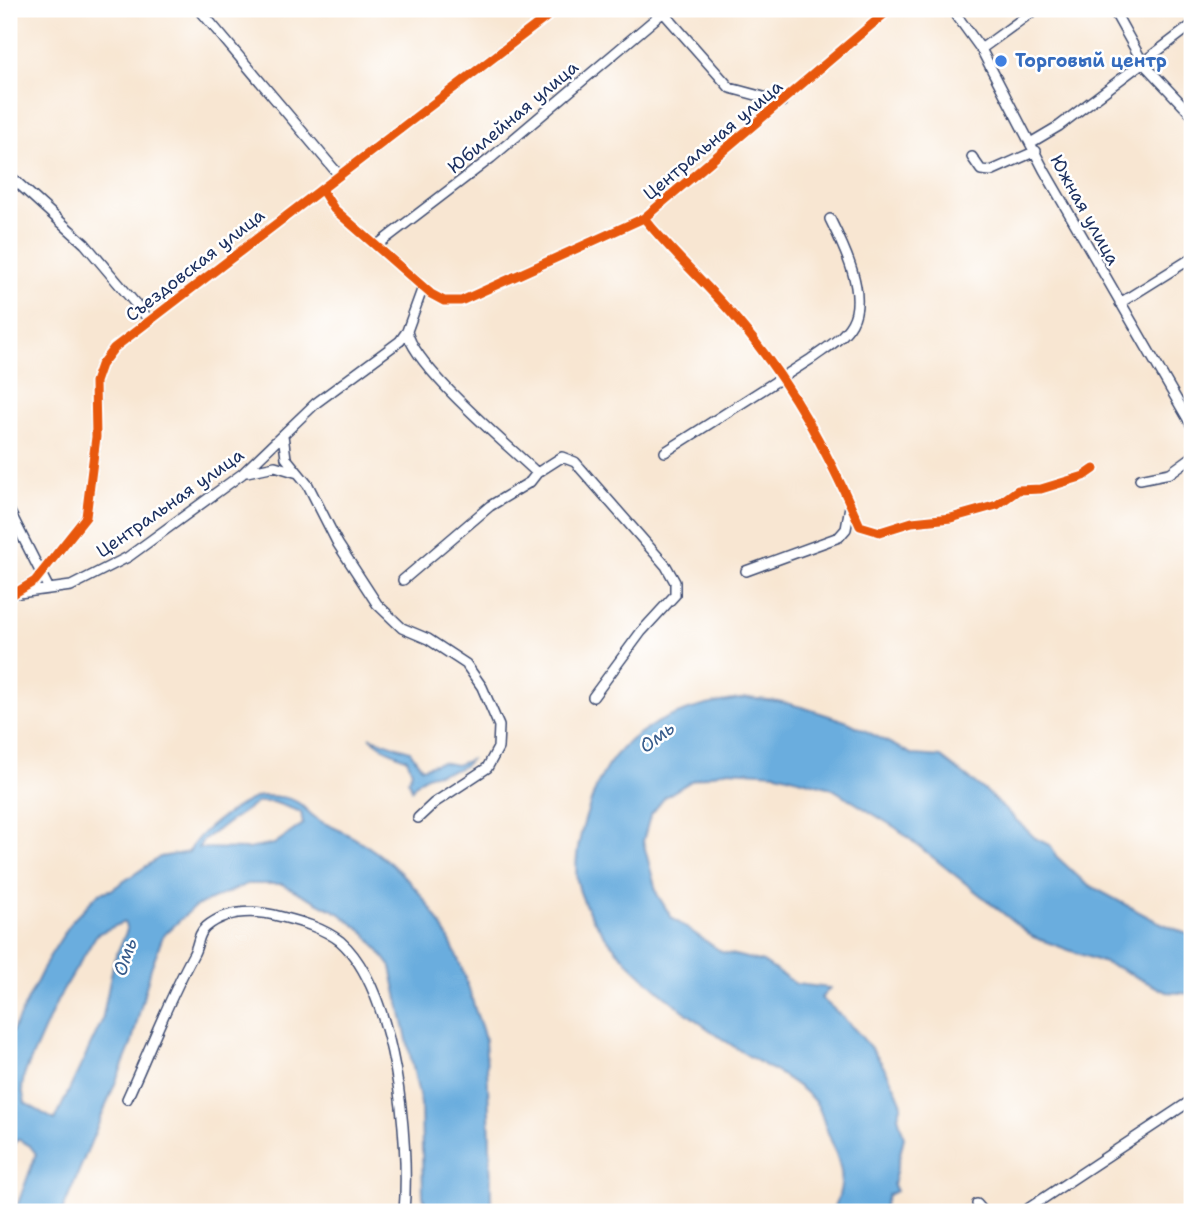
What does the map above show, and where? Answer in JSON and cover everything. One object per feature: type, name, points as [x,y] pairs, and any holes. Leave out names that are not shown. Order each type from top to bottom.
[{"type":"street","points":[[199,9],[339,175]]},
{"type":"street","name":"Съездовская улица","points":[[41,572],[86,517],[96,437],[98,373],[114,348],[557,9]]},
{"type":"street","name":"Центральная улица","points":[[9,596],[72,586],[128,557],[242,474],[316,403],[380,357],[407,331],[423,288],[444,301],[461,301],[645,218],[890,9]]},
{"type":"street","name":"Южная улица","points":[[952,9],[981,49],[1120,303],[1192,426]]},
{"type":"street","points":[[981,49],[1036,9]]},
{"type":"street","points":[[1113,9],[1143,63],[1192,115]]},
{"type":"street","points":[[665,11],[730,88],[782,102]]},
{"type":"street","name":"Юбилейная улица","points":[[376,246],[500,150],[665,11]]},
{"type":"street","points":[[972,158],[981,170],[991,171],[1034,147],[1192,25]]},
{"type":"street","points":[[9,175],[85,244],[150,320]]},
{"type":"street","points":[[322,190],[334,209],[423,288]]},
{"type":"street","points":[[645,218],[738,321],[804,411],[860,526],[880,532],[912,522],[951,518],[997,505],[1018,490],[1041,489],[1084,476],[1094,469]]},
{"type":"street","points":[[665,452],[833,344],[854,319],[857,306],[854,285],[830,219]]},
{"type":"street","points":[[1120,303],[1192,258]]},
{"type":"street","points":[[407,331],[414,348],[452,392],[537,473]]},
{"type":"street","points":[[283,435],[284,454],[301,474],[338,544],[377,604],[402,628],[428,639],[466,664],[482,687],[499,726],[498,748],[487,768],[434,803],[418,818]]},
{"type":"street","points":[[403,580],[490,506],[530,482],[537,473],[562,457],[575,462],[666,566],[675,582],[675,595],[641,632],[593,697]]},
{"type":"street","points":[[1140,479],[1170,473],[1192,457]]},
{"type":"street","points":[[242,474],[275,466],[301,474]]},
{"type":"street","points":[[746,571],[839,537],[846,529],[850,504]]},
{"type":"street","points":[[9,510],[49,589]]},
{"type":"street","points":[[9,596],[35,581],[41,572]]},
{"type":"street","points":[[127,1099],[173,999],[182,972],[195,953],[200,934],[206,927],[221,917],[250,911],[275,915],[324,931],[354,957],[373,986],[395,1072],[402,1120],[408,1173],[404,1212]]},
{"type":"street","points":[[1023,1212],[1192,1100]]},
{"type":"street","points":[[977,1204],[984,1212]]},
{"type":"water","name":"Омь","points":[[747,698],[778,701],[805,708],[848,722],[913,755],[941,757],[988,793],[1035,838],[1051,846],[1056,856],[1085,883],[1154,920],[1192,936],[1192,994],[1166,992],[1121,969],[1033,937],[896,828],[831,788],[777,773],[728,770],[693,780],[665,797],[650,816],[643,841],[657,894],[672,918],[722,952],[763,962],[796,984],[830,988],[821,998],[869,1045],[902,1104],[898,1116],[904,1137],[893,1185],[896,1191],[888,1195],[882,1212],[832,1212],[840,1189],[841,1170],[816,1103],[791,1081],[696,1020],[644,978],[600,930],[585,905],[577,880],[578,847],[587,813],[605,770],[619,751],[656,723],[677,714]]},
{"type":"water","points":[[369,737],[410,751],[422,768],[441,762],[456,765],[470,760],[464,766],[418,781],[412,789],[408,780],[412,772],[407,759],[387,750]]},
{"type":"water","name":"Омь","points":[[265,796],[292,800],[318,820],[355,838],[403,875],[439,921],[465,976],[484,1038],[489,1101],[491,1201],[494,1212],[427,1212],[423,1197],[421,1104],[391,967],[366,934],[339,913],[282,884],[247,884],[194,907],[163,936],[151,968],[131,1045],[62,1212],[15,1212],[36,1154],[30,1146],[18,1139],[9,1149],[9,1038],[48,959],[72,921],[99,893],[111,890],[160,857],[189,852],[210,827],[251,800]],"holes":[[[258,802],[273,802],[301,812],[303,824],[274,844],[248,849],[198,848],[204,839]],[[124,922],[127,930],[114,960],[102,1021],[55,1120],[25,1103],[22,1089],[24,1075],[58,999],[97,934]]]},
{"type":"cycle path","points":[[10,596],[35,581],[86,517],[96,437],[95,382],[101,365],[114,348],[557,9]]},
{"type":"cycle path","points":[[322,190],[334,209],[431,294],[444,301],[461,301],[644,218],[890,9]]},
{"type":"cycle path","points":[[644,218],[727,308],[775,368],[821,445],[860,526],[880,532],[912,522],[951,518],[997,505],[1018,490],[1041,489],[1084,476],[1094,469]]},
{"type":"place","name":"Торговый центр","points":[[1001,61]]}]
